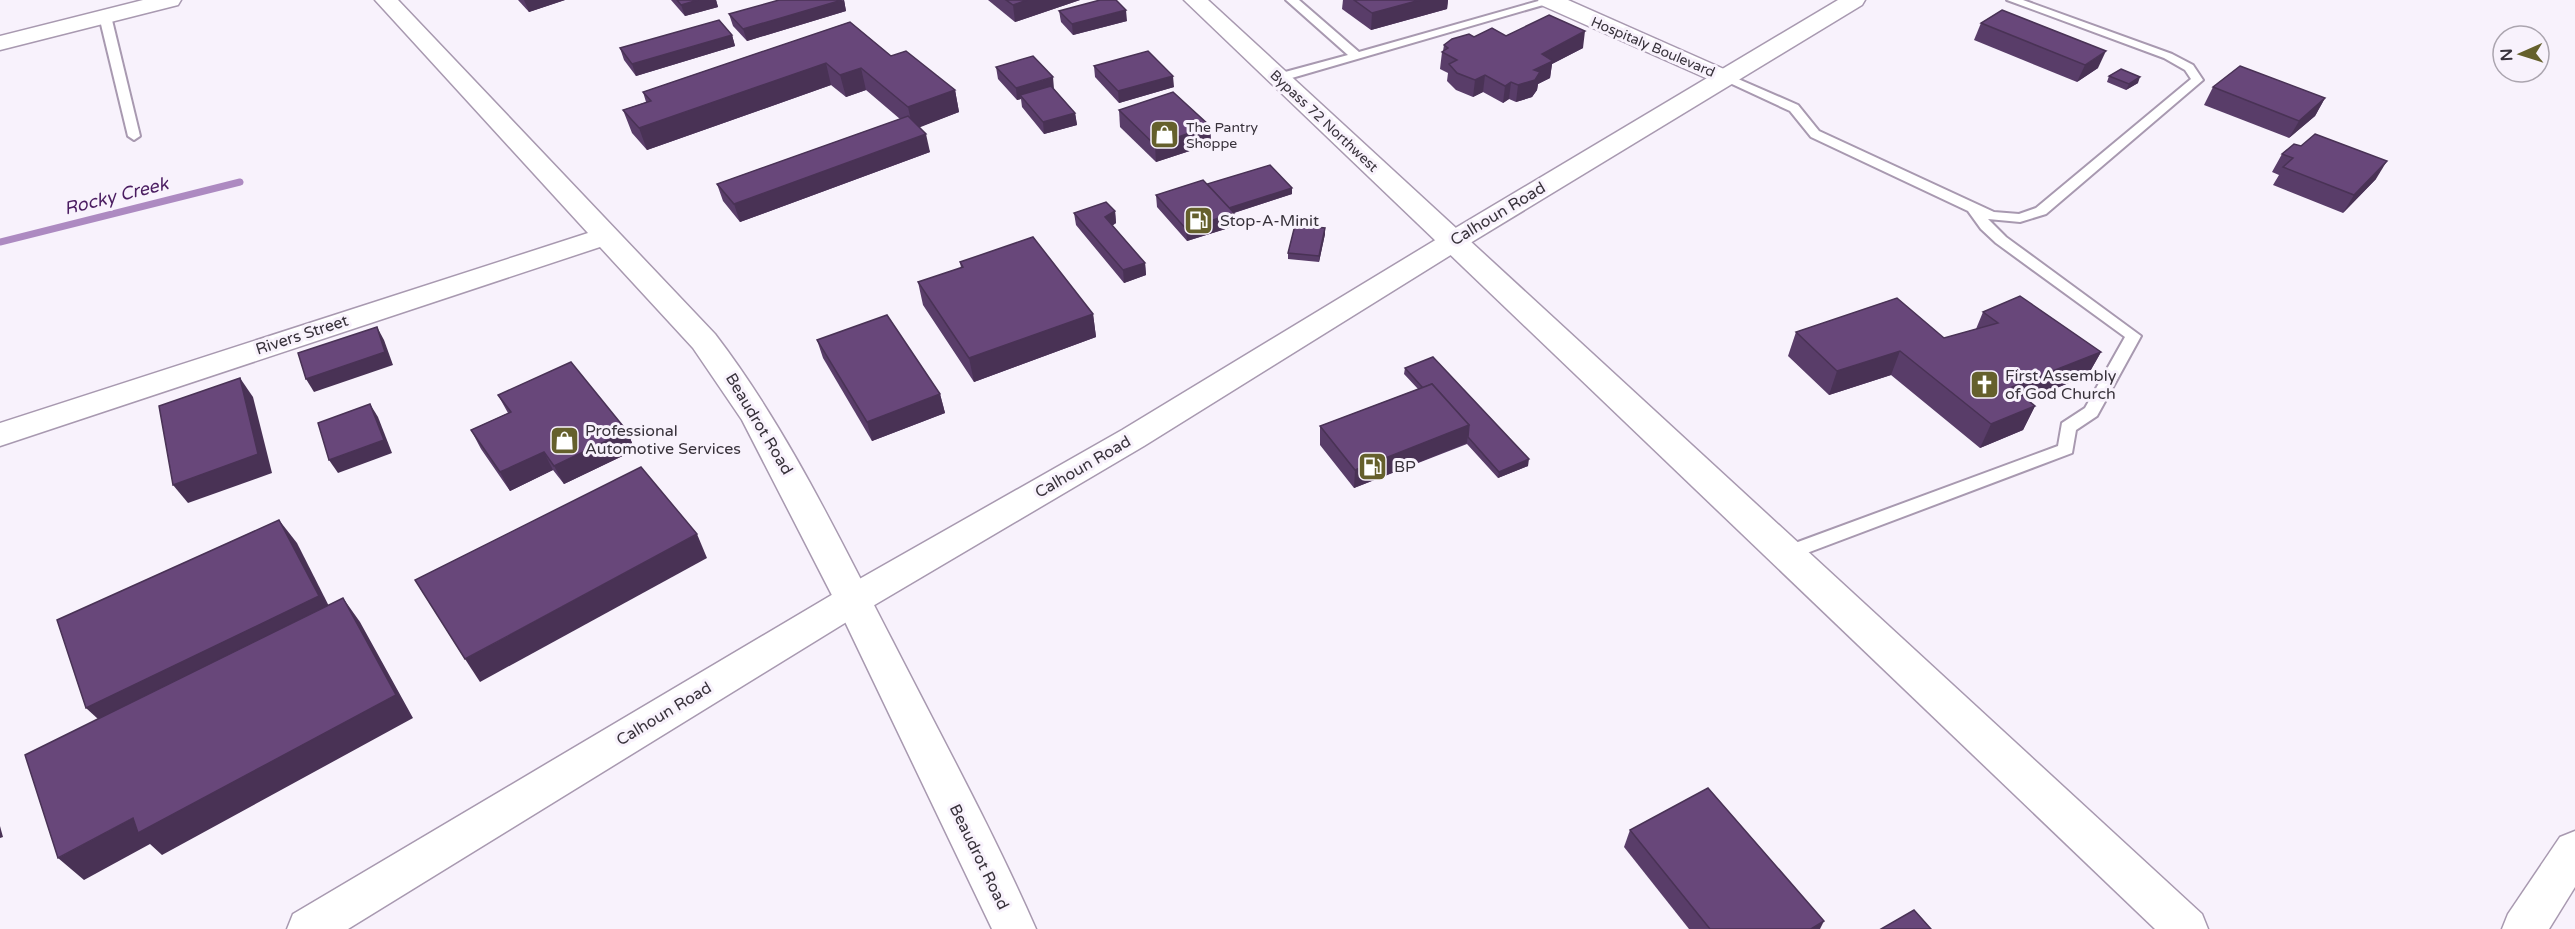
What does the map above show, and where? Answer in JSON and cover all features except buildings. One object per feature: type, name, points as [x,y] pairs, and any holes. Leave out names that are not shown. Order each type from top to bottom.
[{"type":"main road","points":[[0,43],[170,0]]},
{"type":"main road","name":"Beaudrot Road","points":[[386,0],[704,341],[735,380],[764,426],[853,600],[1014,929]]},
{"type":"main road","name":"Bypass 72 Northwest","points":[[1195,0],[2186,929]]},
{"type":"main road","name":"Hospitaly Boulevard","points":[[1550,0],[1725,78]]},
{"type":"main road","name":"Calhoun Road","points":[[309,929],[853,600],[1133,438],[1452,242],[1854,0]]},
{"type":"main road","name":"Rivers Street","points":[[0,435],[605,236]]},
{"type":"main road","points":[[2524,929],[2575,850]]},
{"type":"lane","points":[[1293,0],[1357,56]]},
{"type":"lane","points":[[1278,78],[1550,0]]},
{"type":"lane","points":[[1725,78],[1794,108],[1815,134],[1990,216],[2020,218],[2041,211],[2197,80],[2189,68],[2168,56],[2013,0]]},
{"type":"lane","points":[[105,16],[134,136]]},
{"type":"lane","points":[[1785,554],[2066,449],[2068,427],[2091,412],[2133,336],[2001,240],[1986,226],[1974,208]]},
{"type":"waterway","name":"Rocky Creek","points":[[0,242],[240,182]]},
{"type":"place","name":"The Pantry Shoppe","points":[[1165,135]]},
{"type":"place","name":"Stop-A-Minit","points":[[1199,221]]},
{"type":"place","name":"First Assembly of God Church","points":[[1984,385]]},
{"type":"place","name":"Professional Automotive Services","points":[[564,440]]},
{"type":"place","name":"BP","points":[[1373,467]]}]
